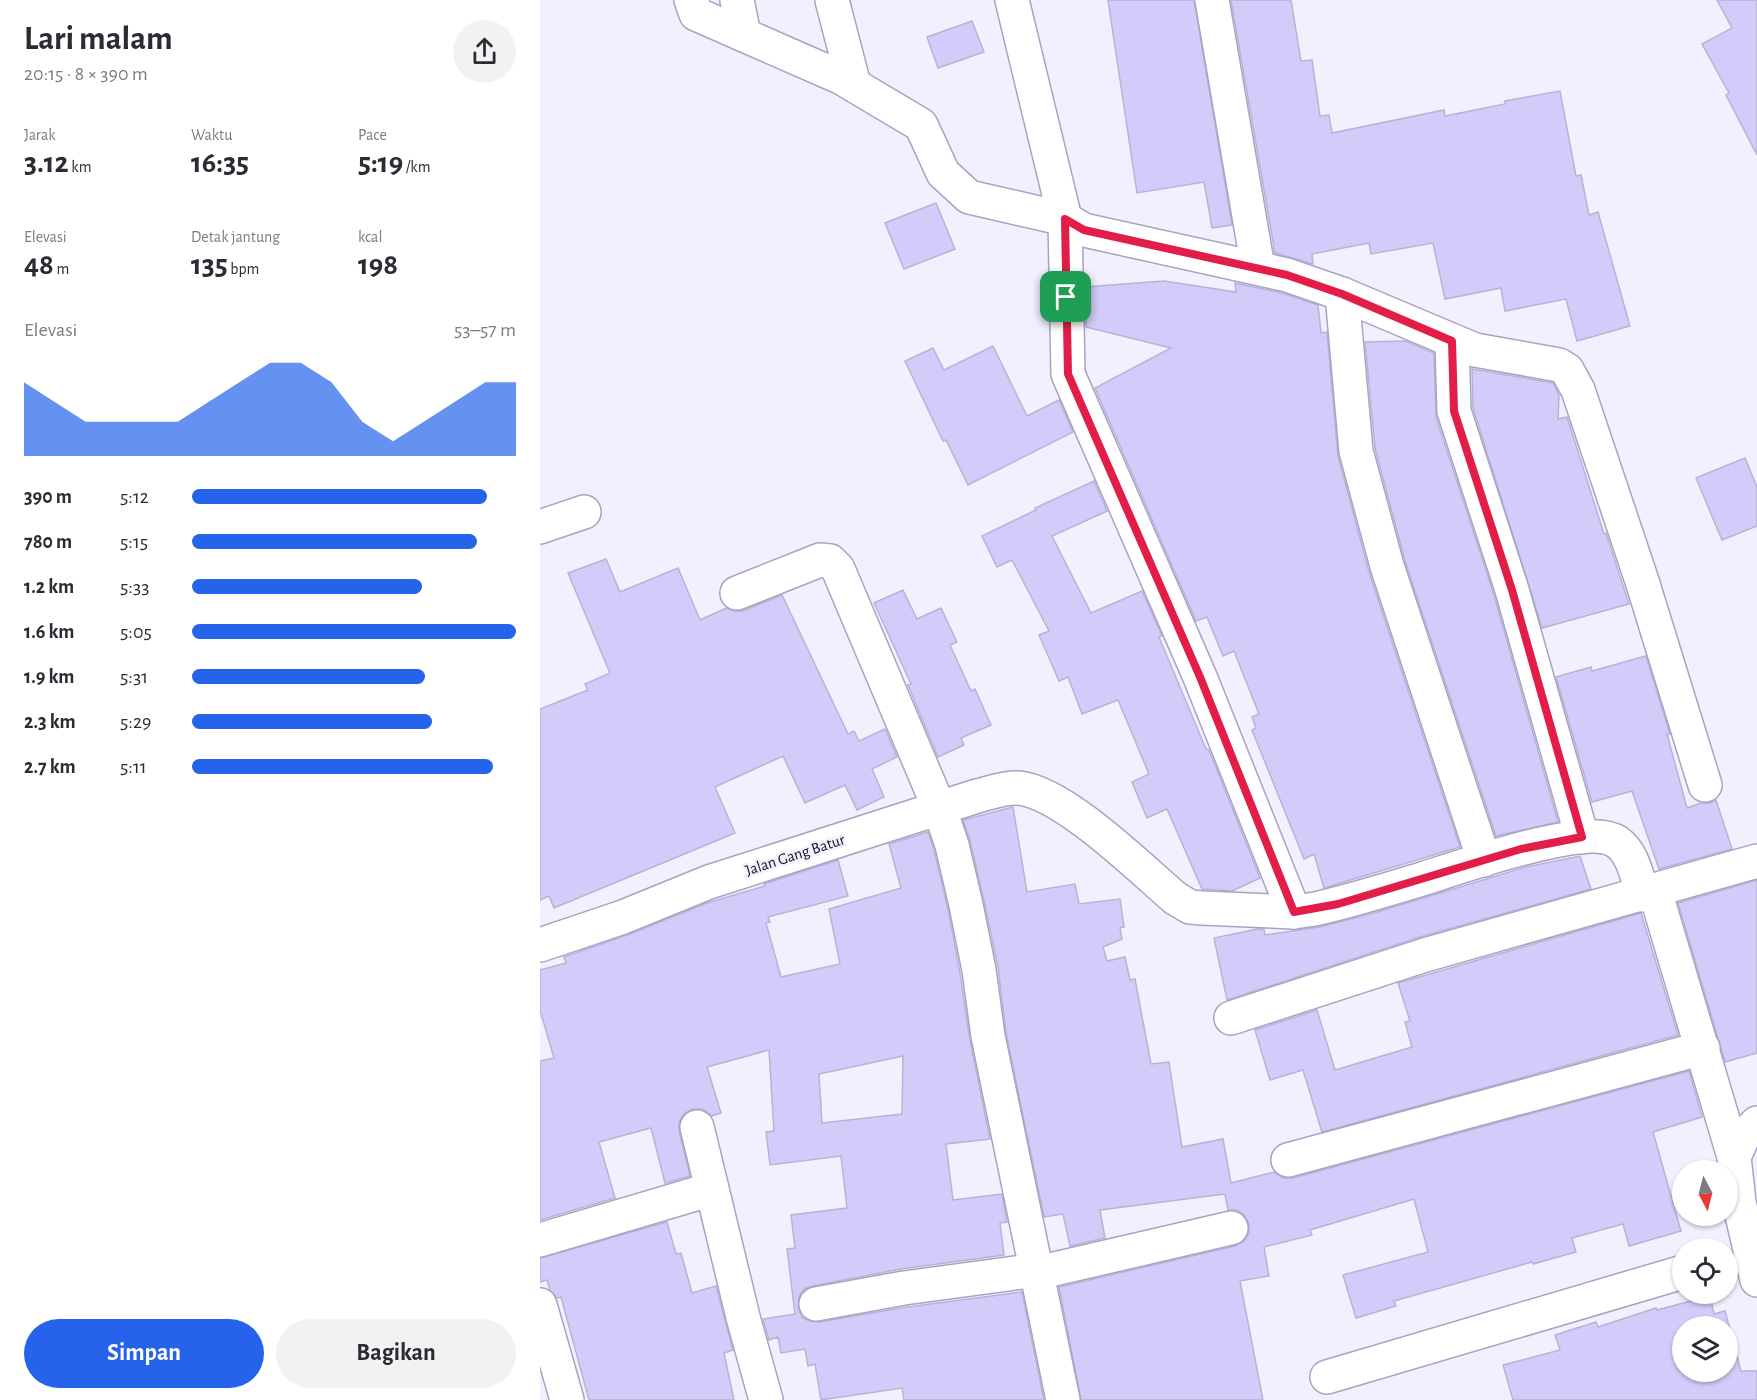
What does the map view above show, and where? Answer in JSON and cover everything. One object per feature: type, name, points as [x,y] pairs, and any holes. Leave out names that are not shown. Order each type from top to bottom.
[{"type":"street","points":[[692,0],[696,14],[842,78],[921,125],[943,173],[969,197],[1065,219],[1084,230],[1258,268],[1342,294],[1475,350],[1559,365],[1567,370],[1573,378],[1642,581],[1705,785]]},
{"type":"street","points":[[736,0],[744,35]]},
{"type":"street","points":[[832,0],[854,85]]},
{"type":"street","points":[[1012,0],[1065,219],[1068,374],[1196,667],[1294,912]]},
{"type":"street","points":[[1212,0],[1258,268]]},
{"type":"street","points":[[1342,294],[1356,451],[1387,566],[1484,860]]},
{"type":"street","points":[[1452,341],[1454,411],[1512,590],[1582,837]]},
{"type":"street","points":[[540,526],[584,512]]},
{"type":"street","points":[[737,593],[820,560],[830,561],[838,569],[940,810],[952,845],[966,905],[979,969],[988,1036],[1063,1400]]},
{"type":"street","name":"Jalan Gang Batur","points":[[540,945],[634,913],[709,882],[940,810],[977,796],[1018,788],[1032,791],[1076,815],[1175,898],[1190,907],[1294,912],[1338,904],[1521,849],[1582,837],[1605,836],[1617,841],[1624,848],[1649,893]]},
{"type":"street","points":[[1231,1018],[1425,955],[1757,861]]},
{"type":"street","points":[[1649,893],[1703,1048],[1734,1157],[1745,1264]]},
{"type":"street","points":[[1288,1160],[1703,1048]]},
{"type":"street","points":[[1734,1157],[1743,1137],[1757,1123]]},
{"type":"street","points":[[697,1126],[766,1400]]},
{"type":"street","points":[[540,1240],[712,1189]]},
{"type":"street","points":[[816,1304],[904,1288],[1037,1271],[1231,1228]]},
{"type":"street","points":[[1327,1377],[1672,1275]]},
{"type":"street","points":[[540,1305],[567,1400]]},
{"type":"building","points":[[1108,0],[1194,0],[1232,225],[1212,228],[1204,182],[1137,193]]},
{"type":"building","points":[[1231,0],[1291,0],[1301,61],[1312,60],[1320,116],[1329,115],[1332,133],[1444,110],[1445,116],[1505,104],[1505,101],[1560,91],[1576,176],[1581,175],[1589,215],[1598,212],[1630,326],[1577,341],[1566,299],[1505,311],[1501,288],[1445,299],[1433,243],[1371,254],[1369,243],[1312,254],[1313,264],[1275,253]]},
{"type":"building","points":[[1717,0],[1757,0],[1757,155],[1726,95],[1729,93],[1702,44],[1732,28]]},
{"type":"building","points":[[972,21],[984,52],[938,68],[927,37]]},
{"type":"building","points":[[936,203],[955,249],[904,269],[885,223]]},
{"type":"building","points":[[1164,281],[1236,292],[1235,283],[1282,293],[1318,305],[1321,333],[1327,332],[1338,456],[1369,572],[1460,847],[1324,888],[1314,854],[1304,859],[1252,730],[1256,728],[1252,717],[1259,714],[1234,651],[1223,656],[1207,617],[1196,621],[1095,388],[1171,348],[1086,327],[1085,287]]},
{"type":"building","points":[[1405,341],[1434,353],[1436,417],[1494,595],[1558,822],[1496,836],[1405,561],[1375,448],[1365,342]]},
{"type":"building","points":[[993,346],[1027,416],[1059,400],[1073,432],[968,485],[946,440],[943,441],[905,361],[933,348],[944,370]]},
{"type":"building","points":[[1472,369],[1553,383],[1559,395],[1558,419],[1567,417],[1629,604],[1542,628],[1473,408]]},
{"type":"building","points":[[1745,458],[1757,487],[1757,526],[1722,540],[1696,478]]},
{"type":"building","points":[[1094,481],[1107,511],[1052,536],[1091,613],[1142,591],[1260,878],[1232,891],[1202,889],[1167,809],[1147,818],[1132,782],[1149,774],[1118,700],[1082,714],[1068,677],[1059,681],[1039,635],[1049,631],[1012,560],[997,567],[982,536]]},
{"type":"building","points":[[606,559],[620,592],[678,568],[700,620],[726,608],[743,611],[782,595],[848,734],[854,731],[859,741],[885,729],[897,757],[872,769],[884,797],[857,810],[845,785],[805,803],[783,756],[715,787],[735,833],[554,908],[549,896],[540,900],[540,709],[588,690],[585,684],[610,673],[568,573]]},
{"type":"building","points":[[903,590],[917,619],[941,608],[957,642],[950,645],[971,691],[975,689],[991,725],[961,738],[964,745],[938,757],[908,685],[911,684],[874,603]]},
{"type":"building","points":[[1646,656],[1670,734],[1667,734],[1687,808],[1716,800],[1732,849],[1659,869],[1632,791],[1592,802],[1556,677],[1591,667],[1592,671]]},
{"type":"building","points":[[1013,807],[1027,892],[1075,884],[1079,904],[1120,899],[1124,927],[1120,928],[1122,939],[1103,947],[1107,961],[1125,957],[1130,980],[1135,979],[1151,1064],[1169,1062],[1182,1147],[1223,1139],[1231,1183],[1274,1172],[1283,1178],[1293,1178],[1689,1071],[1702,1117],[1653,1132],[1672,1199],[1672,1226],[1680,1226],[1681,1231],[1629,1246],[1623,1224],[1572,1238],[1576,1252],[1394,1301],[1396,1306],[1356,1318],[1343,1275],[1428,1252],[1414,1199],[1310,1230],[1312,1235],[1264,1247],[1269,1276],[1240,1281],[1263,1400],[1081,1400],[1059,1287],[1235,1246],[1244,1241],[1249,1233],[1249,1224],[1244,1215],[1237,1210],[1228,1210],[1225,1194],[1100,1210],[1105,1238],[1070,1246],[1063,1214],[1044,1217],[1006,1033],[998,967],[970,841],[963,820]]},
{"type":"building","points":[[928,832],[934,850],[948,909],[970,1040],[990,1139],[946,1144],[953,1200],[1002,1194],[1007,1222],[1000,1223],[1004,1255],[901,1269],[813,1286],[804,1289],[799,1297],[798,1308],[802,1317],[809,1321],[819,1322],[907,1307],[1022,1292],[1044,1400],[904,1400],[902,1388],[821,1400],[815,1364],[808,1366],[805,1349],[781,1353],[778,1337],[769,1340],[763,1319],[795,1314],[787,1249],[795,1248],[791,1215],[847,1208],[841,1156],[770,1165],[766,1132],[774,1131],[769,1050],[707,1067],[721,1113],[712,1116],[703,1109],[693,1109],[685,1113],[679,1121],[679,1131],[690,1176],[665,1183],[651,1128],[599,1142],[615,1198],[540,1220],[540,1061],[554,1058],[540,1010],[540,970],[566,963],[564,957],[707,903],[765,886],[764,884],[838,860],[848,896],[768,917],[770,922],[766,923],[781,977],[840,964],[829,909],[901,888],[889,844]],"holes":[[[903,1056],[902,1114],[822,1123],[819,1074]]]},
{"type":"building","points":[[1580,856],[1591,889],[1420,937],[1227,1000],[1214,938],[1257,929],[1264,929],[1265,935],[1319,927],[1374,913],[1526,867]]},
{"type":"building","points":[[1757,880],[1757,1053],[1725,1062],[1678,903]]},
{"type":"building","points":[[1641,913],[1678,1035],[1322,1132],[1303,1070],[1270,1080],[1255,1030],[1317,1010],[1335,1070],[1412,1047],[1405,1022],[1410,1021],[1398,983]]},
{"type":"building","points":[[667,1222],[676,1254],[681,1253],[692,1293],[716,1286],[733,1350],[724,1353],[734,1400],[589,1400],[561,1297],[557,1298],[550,1290],[547,1280],[540,1282],[540,1258]]},
{"type":"building","points":[[1680,1304],[1712,1304],[1714,1314],[1725,1311],[1726,1316],[1672,1316],[1672,1382],[1738,1382],[1738,1360],[1741,1371],[1757,1371],[1757,1400],[1513,1400],[1503,1365],[1560,1350],[1555,1335],[1596,1322],[1598,1327],[1656,1308],[1657,1310]]},
{"type":"route","points":[[1065,219],[1084,230],[1287,275],[1342,294],[1452,341],[1454,411],[1512,590],[1582,837],[1521,849],[1338,904],[1294,912],[1200,677],[1068,374],[1066,297],[1065,219]]}]
